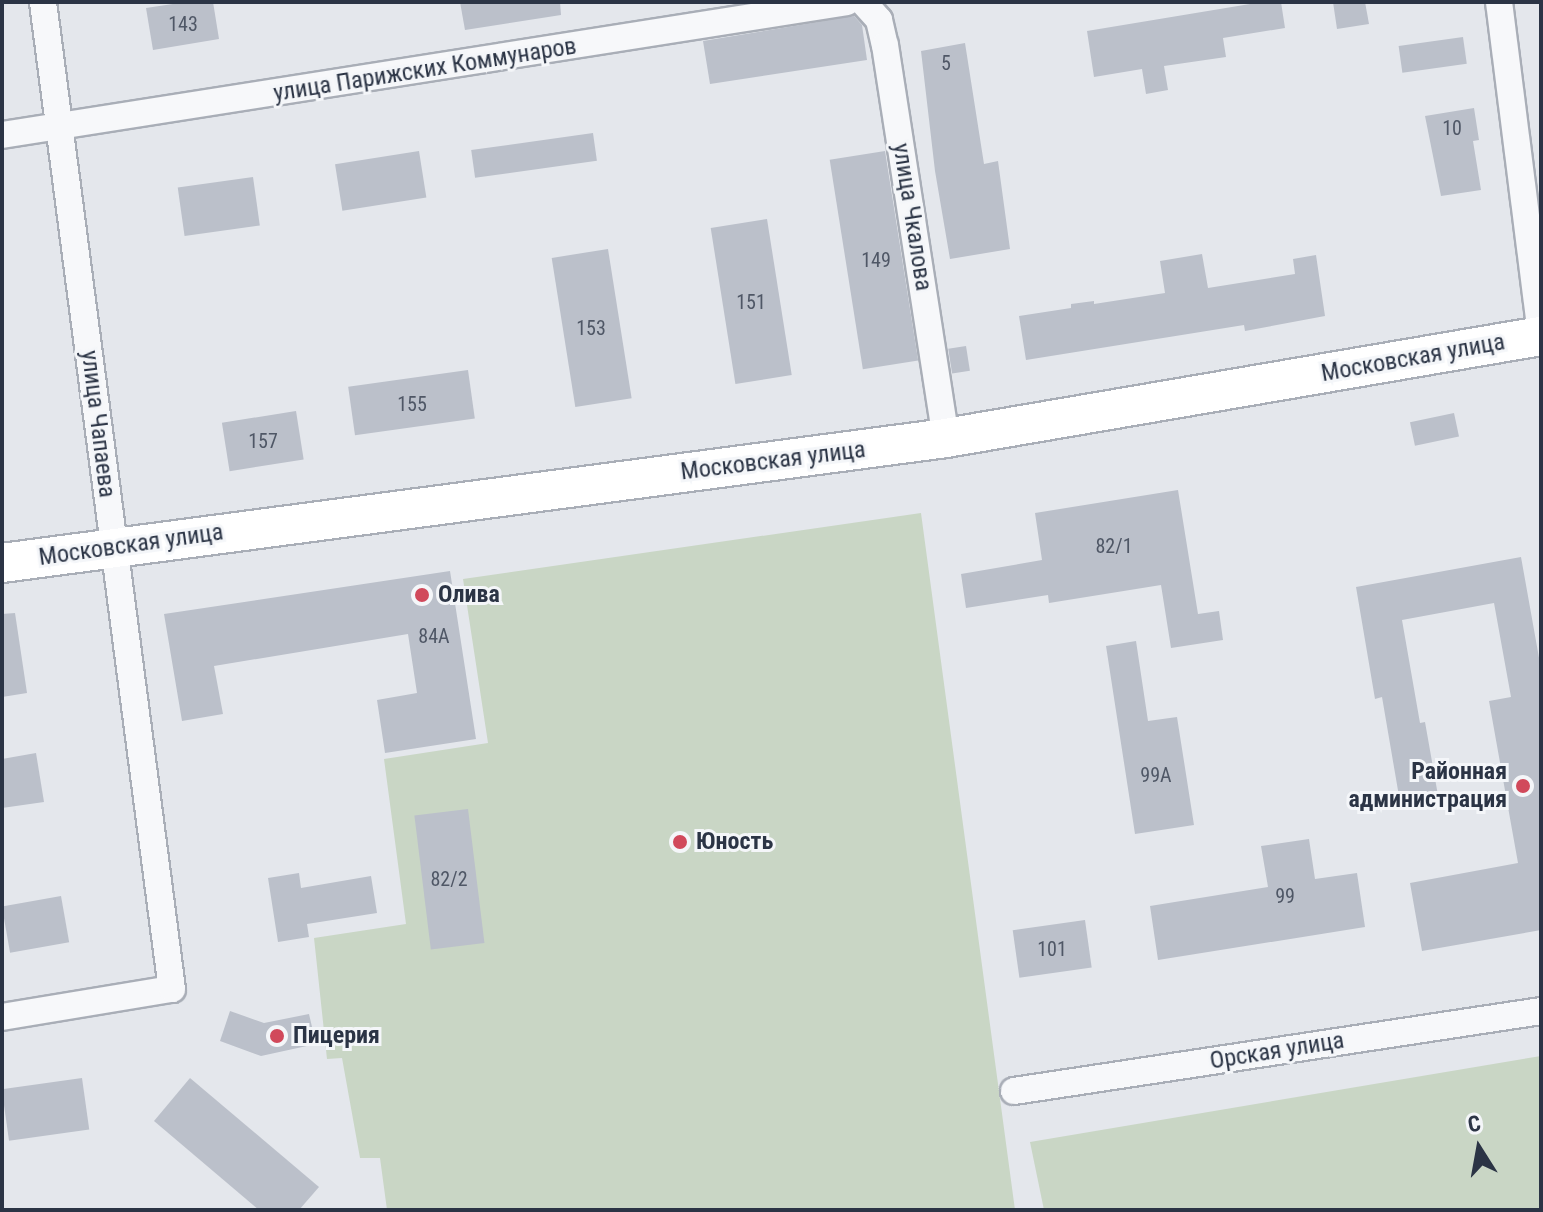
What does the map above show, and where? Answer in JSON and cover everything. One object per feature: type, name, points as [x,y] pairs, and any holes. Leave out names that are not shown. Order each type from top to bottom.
[{"type":"street","name":"улица Чапаева","points":[[2,1017],[172,989],[43,2]]},
{"type":"street","name":"улица Парижских Коммунаров","points":[[2,135],[780,8],[847,2]]},
{"type":"street","name":"улица Чкалова","points":[[863,2],[879,20],[885,45],[946,438]]},
{"type":"street","points":[[1499,2],[1541,336]]},
{"type":"street","name":"Московская улица","points":[[2,563],[946,438],[1541,336]]},
{"type":"street","name":"Орская улица","points":[[1014,1091],[1541,1011]]},
{"type":"green space","name":"Юность","points":[[921,513],[1015,1210],[387,1210],[380,1158],[360,1158],[342,1058],[327,1059],[314,938],[406,924],[384,759],[488,743],[463,579]]},
{"type":"green space","points":[[1541,1056],[1541,1210],[1044,1210],[1030,1142]]},
{"type":"building","points":[[186,2],[213,2],[219,39],[153,50],[146,8]]},
{"type":"building","points":[[460,2],[560,2],[561,15],[465,30]]},
{"type":"building","points":[[1262,2],[1281,2],[1285,28],[1223,38],[1226,57],[1164,66],[1168,90],[1146,94],[1142,69],[1094,77],[1087,31]]},
{"type":"building","points":[[1333,2],[1365,2],[1369,24],[1337,29]]},
{"type":"building","points":[[854,16],[862,25],[867,60],[710,84],[703,41]]},
{"type":"building","points":[[1463,37],[1467,64],[1402,73],[1399,46]]},
{"type":"building","points":[[965,43],[984,164],[998,161],[1010,249],[950,259],[935,171],[921,51]]},
{"type":"building","points":[[1474,108],[1479,140],[1473,141],[1481,190],[1441,196],[1425,116]]},
{"type":"building","points":[[593,133],[597,161],[475,178],[471,150]]},
{"type":"building","points":[[419,151],[426,197],[342,211],[335,164]]},
{"type":"building","points":[[885,151],[918,360],[863,369],[830,160]]},
{"type":"building","points":[[253,177],[260,226],[185,236],[178,188]]},
{"type":"building","points":[[767,219],[792,375],[735,384],[711,228]]},
{"type":"building","points":[[608,249],[632,398],[575,407],[552,258]]},
{"type":"building","points":[[1202,254],[1208,288],[1295,274],[1293,259],[1316,255],[1325,316],[1245,331],[1244,325],[1026,360],[1019,316],[1071,308],[1071,304],[1094,301],[1094,304],[1165,293],[1160,261]]},
{"type":"building","points":[[966,346],[970,371],[952,374],[948,349]]},
{"type":"building","points":[[468,370],[475,419],[355,435],[348,387]]},
{"type":"building","points":[[296,411],[304,459],[230,471],[222,423]]},
{"type":"building","points":[[1454,413],[1459,436],[1415,446],[1410,422]]},
{"type":"building","points":[[1178,490],[1198,614],[1219,611],[1223,640],[1171,648],[1161,585],[1049,603],[1048,595],[966,608],[961,574],[1042,560],[1035,513]]},
{"type":"building","points":[[1521,557],[1541,669],[1541,930],[1422,951],[1410,883],[1518,863],[1489,701],[1511,697],[1494,603],[1402,620],[1420,723],[1425,722],[1439,801],[1401,808],[1382,697],[1375,699],[1356,587]]},
{"type":"building","points":[[450,571],[476,739],[385,753],[377,700],[417,693],[408,634],[214,666],[223,714],[182,721],[164,614]]},
{"type":"building","points":[[15,613],[27,693],[2,697],[2,614]]},
{"type":"building","points":[[1136,641],[1148,721],[1177,717],[1194,825],[1135,834],[1106,646]]},
{"type":"building","points":[[36,753],[44,802],[2,808],[2,759]]},
{"type":"building","points":[[468,809],[484,943],[431,950],[414,816]]},
{"type":"building","points":[[1309,839],[1315,879],[1357,873],[1365,927],[1158,960],[1150,906],[1268,887],[1261,846]]},
{"type":"building","points":[[299,873],[301,888],[371,876],[377,913],[307,924],[309,937],[278,942],[268,878]]},
{"type":"building","points":[[61,896],[69,942],[10,953],[2,906]]},
{"type":"building","points":[[1085,920],[1092,968],[1019,978],[1013,930]]},
{"type":"building","points":[[230,1011],[264,1023],[309,1014],[316,1044],[261,1056],[220,1041]]},
{"type":"building","points":[[82,1078],[89,1129],[9,1141],[2,1089]]},
{"type":"building","points":[[190,1078],[319,1187],[299,1210],[259,1210],[154,1121]]},
{"type":"place","name":"Олива","points":[[422,595]]},
{"type":"place","name":"Районная администрация","points":[[1523,786]]},
{"type":"place","name":"Юность","points":[[680,842]]},
{"type":"place","name":"Пицерия","points":[[277,1036]]}]
